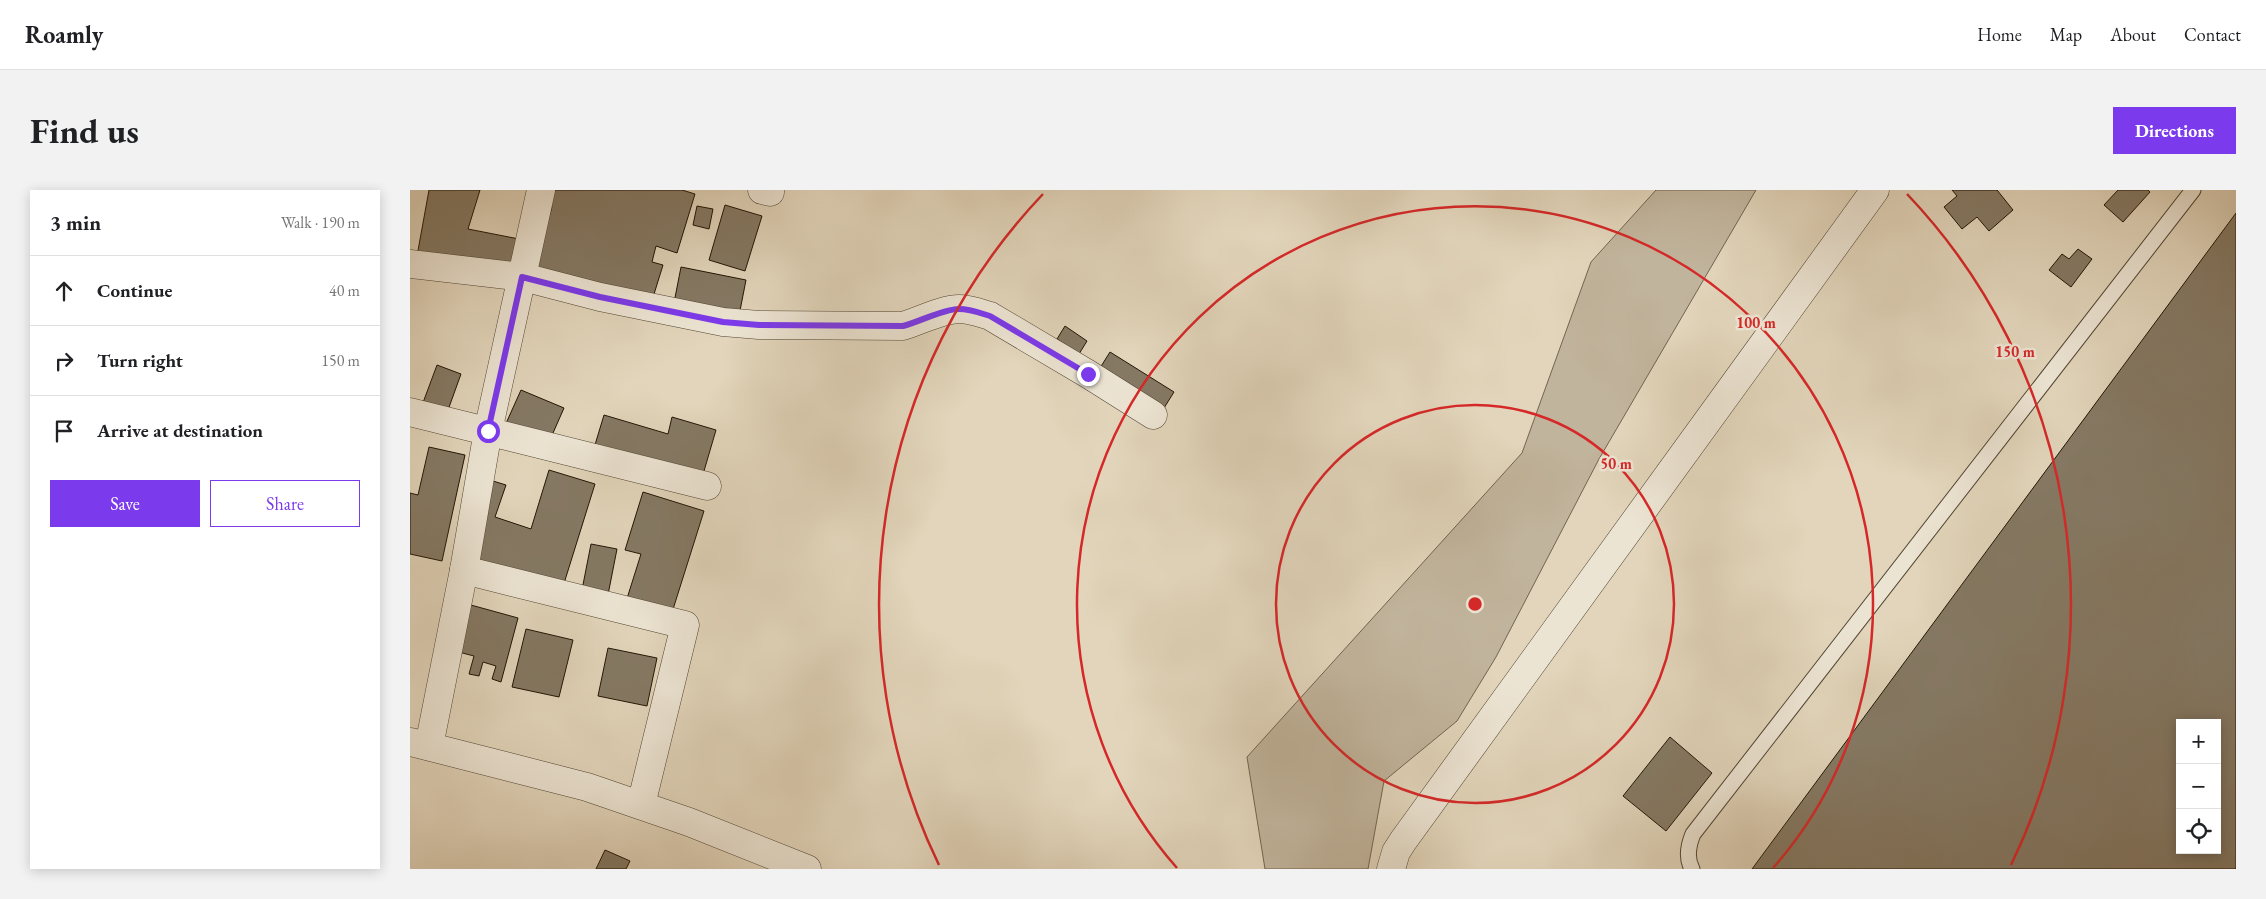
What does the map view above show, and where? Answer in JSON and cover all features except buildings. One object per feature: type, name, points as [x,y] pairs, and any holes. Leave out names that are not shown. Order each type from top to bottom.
[{"type":"street","points":[[541,190],[488,431],[464,570],[419,744],[588,787],[689,822],[807,869]]},
{"type":"street","points":[[1391,869],[1396,852],[1403,841],[1875,190]]},
{"type":"street","points":[[410,264],[522,277],[600,297],[723,322],[759,325],[903,326],[949,310],[974,311],[990,316],[1153,415]]},
{"type":"street","points":[[410,412],[707,486]]},
{"type":"street","points":[[464,570],[685,625],[641,805]]},
{"type":"lane","points":[[1692,869],[1688,855],[1689,844],[1693,834],[2193,190]]},
{"type":"shaded area","points":[[1656,190],[1756,190],[1599,459],[1496,657],[1457,721],[1384,781],[1368,869],[1265,869],[1247,757],[1522,453],[1591,262]]},
{"type":"route","points":[[488,431],[522,277],[600,297],[723,322],[759,325],[903,326],[949,310],[974,311],[990,316],[1088,374]]}]
